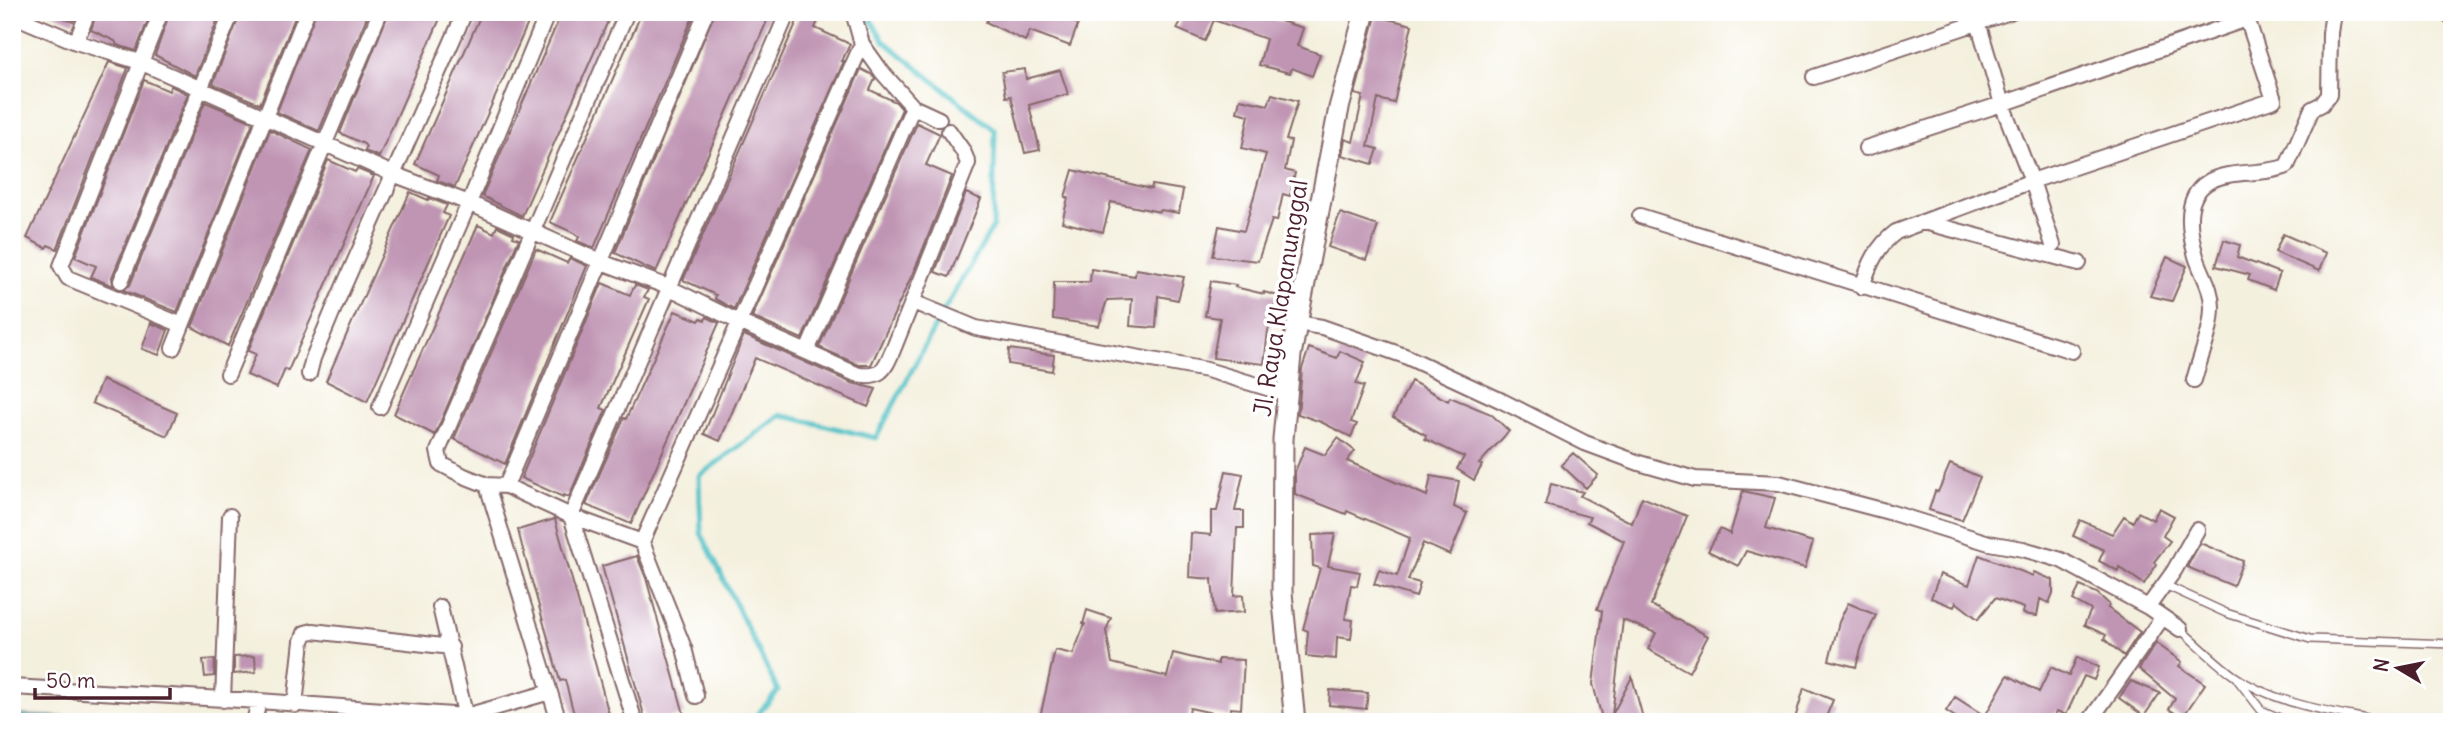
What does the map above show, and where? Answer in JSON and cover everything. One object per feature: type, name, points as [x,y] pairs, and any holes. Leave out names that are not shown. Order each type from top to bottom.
[{"type":"street","points":[[76,41],[88,12]]},
{"type":"street","points":[[161,12],[61,266],[68,278],[182,325]]},
{"type":"street","points":[[121,281],[232,12]]},
{"type":"street","points":[[173,348],[307,12]]},
{"type":"street","points":[[228,374],[380,12]]},
{"type":"street","points":[[309,374],[313,358],[465,12]]},
{"type":"street","points":[[380,407],[548,12]]},
{"type":"street","points":[[627,12],[438,451],[442,464],[464,476],[487,485],[506,486],[571,516],[642,542]]},
{"type":"street","points":[[506,486],[706,12]]},
{"type":"street","points":[[635,722],[571,516],[788,12]]},
{"type":"street","points":[[853,12],[862,44],[913,107],[939,119]]},
{"type":"street","name":"Jl. Raya Klapanunggal","points":[[1296,722],[1282,593],[1283,439],[1287,394],[1297,323],[1339,108],[1365,12]]},
{"type":"street","points":[[1814,77],[1977,18],[2010,12]]},
{"type":"street","points":[[2193,380],[2210,324],[2212,307],[2209,286],[2196,256],[2189,220],[2192,198],[2204,184],[2213,179],[2287,166],[2312,109],[2322,104],[2329,95],[2333,12]]},
{"type":"street","points":[[2439,12],[2452,16]]},
{"type":"street","points":[[12,15],[76,41],[140,62],[393,174],[469,203],[599,261],[668,287],[739,322],[868,377],[878,374],[888,362],[968,163],[949,131]]},
{"type":"street","points":[[1862,287],[1874,256],[1885,240],[1896,232],[2032,181],[2274,100],[2246,15],[2002,104],[1866,148]]},
{"type":"street","points":[[1977,18],[2002,104],[2053,245]]},
{"type":"street","points":[[696,696],[684,648],[642,542],[862,44]]},
{"type":"street","points":[[807,351],[913,107]]},
{"type":"street","points":[[1640,216],[2072,351]]},
{"type":"street","points":[[1924,222],[2079,263]]},
{"type":"street","points":[[913,302],[976,328],[1207,370],[1287,394]]},
{"type":"street","points":[[1297,323],[1322,327],[1405,356],[1585,443],[1639,463],[1695,479],[1779,483],[1889,512],[1989,543],[2024,549],[2061,560],[2148,607],[2180,629]]},
{"type":"street","points":[[487,485],[559,722]]},
{"type":"street","points":[[223,700],[230,516]]},
{"type":"street","points":[[2148,607],[2165,585],[2197,530]]},
{"type":"street","points":[[440,607],[466,719]]},
{"type":"street","points":[[2090,722],[2162,618]]},
{"type":"street","points":[[295,705],[305,633],[313,631],[451,647]]},
{"type":"street","points":[[12,687],[258,701],[466,719],[550,692]]},
{"type":"street","points":[[254,722],[258,701]]},
{"type":"lane","points":[[2165,585],[2225,612],[2310,639],[2452,644]]},
{"type":"lane","points":[[2180,629],[2234,676],[2261,710],[2290,722]]},
{"type":"lane","points":[[2234,676],[2294,704],[2381,722]]},
{"type":"water","points":[[12,715],[131,719],[130,722],[12,722]]},
{"type":"building","points":[[50,12],[78,12],[73,22]]},
{"type":"building","points":[[97,12],[151,12],[136,51],[117,45],[115,41],[91,30]]},
{"type":"building","points":[[170,12],[221,12],[195,76],[155,55]]},
{"type":"building","points":[[241,12],[297,12],[260,104],[213,84]]},
{"type":"building","points":[[316,12],[369,12],[319,131],[277,112]]},
{"type":"building","points":[[389,12],[443,12],[379,157],[365,151],[364,144],[340,133]]},
{"type":"building","points":[[482,12],[533,12],[455,187],[437,181],[439,175],[415,164]]},
{"type":"building","points":[[562,12],[612,12],[522,216],[482,196]]},
{"type":"building","points":[[642,12],[695,12],[594,248],[577,241],[579,237],[574,233],[550,222]]},
{"type":"building","points":[[715,12],[771,12],[656,272],[615,253]]},
{"type":"building","points":[[801,12],[822,12],[815,28],[850,44],[734,309],[715,299],[716,295],[683,280]]},
{"type":"building","points":[[991,12],[1048,12],[1078,24],[1070,46],[1030,31],[1025,41],[986,22]]},
{"type":"building","points":[[1185,12],[1251,12],[1303,28],[1297,46],[1320,54],[1312,76],[1292,68],[1290,73],[1259,65],[1266,39],[1214,20],[1205,41],[1177,29]]},
{"type":"building","points":[[1376,16],[1412,25],[1394,103],[1378,99],[1368,146],[1378,149],[1373,164],[1342,155],[1345,139],[1353,142],[1363,96],[1355,94]]},
{"type":"building","points":[[109,62],[128,68],[57,249],[48,245],[46,248],[27,238]]},
{"type":"building","points":[[861,69],[875,79],[870,90],[896,102],[902,109],[802,339],[752,317]]},
{"type":"building","points":[[1025,69],[1026,79],[1060,70],[1068,94],[1029,105],[1040,150],[1025,153],[1011,96],[1006,97],[1002,72]]},
{"type":"building","points":[[144,80],[169,91],[171,86],[188,94],[112,277],[113,286],[91,277],[96,266],[75,257]]},
{"type":"building","points":[[1272,94],[1298,101],[1286,140],[1291,141],[1285,170],[1295,173],[1290,196],[1283,194],[1277,221],[1272,220],[1258,261],[1213,256],[1219,226],[1244,231],[1266,154],[1242,148],[1249,115],[1237,112],[1240,99],[1268,105]]},
{"type":"building","points":[[205,102],[253,122],[177,312],[123,290],[130,285]]},
{"type":"building","points":[[917,123],[940,134],[926,165],[952,176],[917,264],[871,365],[859,365],[819,347]]},
{"type":"building","points":[[270,130],[312,150],[228,346],[192,327]]},
{"type":"building","points":[[328,160],[355,172],[357,169],[374,176],[288,371],[285,369],[277,388],[247,375],[256,354],[248,351]]},
{"type":"building","points":[[1073,170],[1151,189],[1152,185],[1183,190],[1179,213],[1111,202],[1103,232],[1062,222],[1068,198],[1065,197]]},
{"type":"building","points":[[410,192],[447,205],[443,213],[449,216],[367,402],[326,381]]},
{"type":"building","points":[[966,193],[981,199],[949,277],[935,272]]},
{"type":"building","points":[[1340,213],[1378,226],[1366,260],[1328,247]]},
{"type":"building","points":[[478,225],[494,233],[497,226],[519,239],[435,435],[394,414]]},
{"type":"building","points":[[2283,234],[2326,253],[2319,271],[2275,252]]},
{"type":"building","points":[[2224,240],[2240,245],[2237,257],[2280,273],[2274,290],[2248,280],[2250,275],[2216,266]]},
{"type":"building","points":[[536,249],[567,263],[570,258],[587,266],[505,464],[454,439]]},
{"type":"building","points":[[2167,257],[2187,266],[2172,301],[2150,296]]},
{"type":"building","points":[[1091,269],[1135,276],[1136,269],[1184,277],[1178,300],[1158,296],[1156,328],[1130,326],[1132,299],[1107,300],[1099,326],[1053,319],[1054,282],[1090,282]]},
{"type":"building","points":[[1211,281],[1278,296],[1268,331],[1264,364],[1213,358],[1220,318],[1205,316]]},
{"type":"building","points":[[602,283],[630,295],[635,285],[648,290],[644,297],[649,299],[601,408],[606,410],[569,497],[563,497],[521,478]]},
{"type":"building","points":[[675,311],[699,321],[707,317],[719,323],[631,524],[586,505]]},
{"type":"building","points":[[151,323],[168,330],[159,355],[142,349]]},
{"type":"building","points":[[744,335],[852,383],[876,389],[868,407],[755,358],[720,441],[704,434]]},
{"type":"building","points":[[1309,348],[1337,358],[1340,351],[1365,362],[1356,384],[1364,386],[1351,422],[1357,424],[1351,437],[1298,414],[1302,369]]},
{"type":"building","points":[[1009,349],[1054,355],[1052,371],[1008,364]]},
{"type":"building","points":[[102,380],[177,413],[167,436],[92,403]]},
{"type":"building","points":[[1411,381],[1448,401],[1450,397],[1491,414],[1509,431],[1479,464],[1482,465],[1474,480],[1457,469],[1464,457],[1425,439],[1426,435],[1393,417]]},
{"type":"building","points":[[1338,438],[1355,451],[1347,461],[1427,496],[1431,476],[1459,481],[1454,507],[1467,513],[1450,555],[1423,543],[1408,580],[1420,583],[1416,597],[1374,584],[1379,570],[1397,576],[1410,538],[1347,511],[1346,514],[1295,494],[1295,472],[1305,447],[1325,455]]},
{"type":"building","points":[[1573,453],[1598,475],[1586,488],[1561,465]]},
{"type":"building","points":[[1950,464],[1980,477],[1962,520],[1929,510],[1935,491],[1938,492]]},
{"type":"building","points":[[1226,471],[1243,474],[1235,511],[1244,511],[1244,528],[1237,528],[1234,596],[1243,595],[1244,612],[1215,614],[1212,579],[1189,577],[1191,533],[1211,535],[1211,511],[1217,511]]},
{"type":"building","points":[[1551,484],[1583,492],[1580,496],[1632,523],[1642,497],[1687,516],[1651,605],[1708,636],[1689,672],[1648,649],[1656,633],[1623,620],[1612,715],[1632,677],[1644,722],[1603,722],[1593,684],[1602,611],[1597,609],[1624,541],[1587,522],[1590,517],[1545,505]]},
{"type":"building","points":[[1743,491],[1775,498],[1766,528],[1813,542],[1805,568],[1746,551],[1738,566],[1708,551],[1720,529],[1730,534]]},
{"type":"building","points":[[2159,508],[2174,516],[2163,536],[2170,541],[2154,562],[2157,564],[2144,584],[2119,567],[2118,571],[2099,561],[2104,550],[2073,536],[2080,520],[2112,534],[2124,516],[2133,522],[2138,512],[2153,520]]},
{"type":"building","points":[[555,519],[611,722],[576,722],[565,680],[560,681],[522,546],[518,530]]},
{"type":"building","points":[[1335,534],[1328,566],[1360,572],[1357,586],[1351,585],[1345,619],[1353,620],[1351,639],[1337,637],[1336,659],[1306,656],[1308,631],[1303,629],[1320,568],[1313,566],[1312,535]]},
{"type":"building","points":[[2200,543],[2243,561],[2233,586],[2187,567]]},
{"type":"building","points":[[1979,555],[2033,576],[2034,572],[2053,580],[2053,593],[2049,603],[2040,599],[2037,616],[2023,614],[2024,608],[1995,598],[1978,619],[1956,602],[1954,607],[1931,598],[1940,574],[1969,585]]},
{"type":"building","points":[[637,556],[646,578],[684,714],[657,722],[646,722],[602,566]]},
{"type":"building","points":[[2080,586],[2097,593],[2109,604],[2108,608],[2140,632],[2124,656],[2104,639],[2106,635],[2084,625],[2091,610],[2073,600]]},
{"type":"building","points":[[1848,603],[1876,615],[1856,667],[1829,660],[1839,622]]},
{"type":"building","points":[[1087,610],[1111,618],[1106,631],[1112,663],[1167,677],[1173,653],[1218,664],[1218,659],[1244,660],[1241,709],[1231,708],[1230,717],[1190,708],[1187,722],[1039,722],[1055,650],[1073,654],[1085,624]]},
{"type":"building","points":[[2156,643],[2182,662],[2179,666],[2205,684],[2182,718],[2169,709],[2175,699],[2139,669]]},
{"type":"building","points":[[255,656],[256,672],[234,674],[234,657]]},
{"type":"building","points":[[2077,657],[2099,667],[2094,680],[2084,676],[2066,715],[2057,711],[2051,722],[1963,722],[1946,711],[1955,697],[1985,716],[2008,675],[2039,692],[2051,667],[2069,676]]},
{"type":"building","points":[[215,659],[214,676],[205,677],[203,660]]},
{"type":"building","points":[[2131,681],[2160,693],[2144,716],[2119,698]]},
{"type":"building","points":[[1804,688],[1833,700],[1824,722],[1794,722]]},
{"type":"building","points":[[1330,690],[1368,693],[1366,709],[1329,705]]},
{"type":"waterway","points":[[751,722],[778,691],[701,533],[699,476],[781,415],[876,438],[940,317],[993,227],[995,130],[884,41],[866,12]]}]
